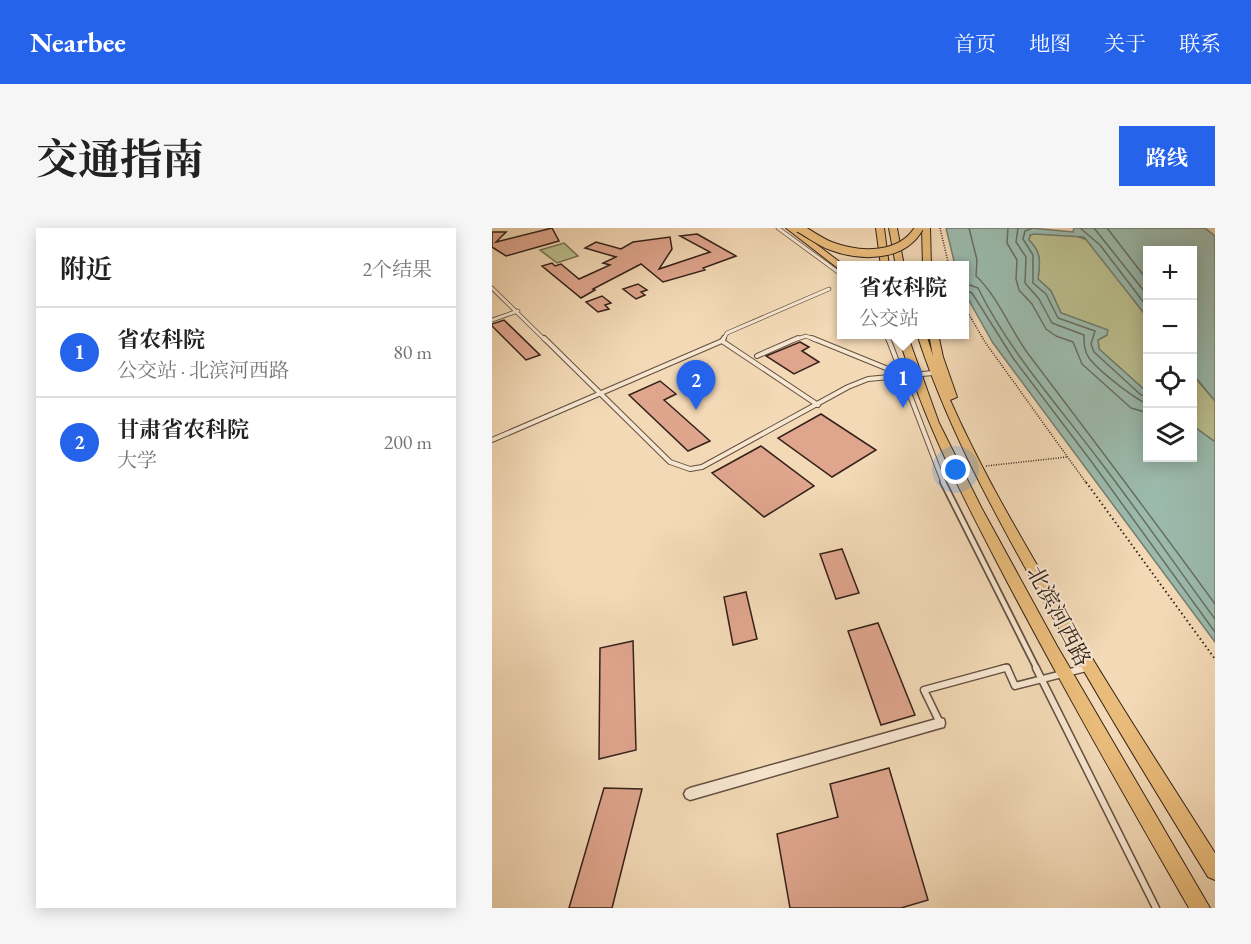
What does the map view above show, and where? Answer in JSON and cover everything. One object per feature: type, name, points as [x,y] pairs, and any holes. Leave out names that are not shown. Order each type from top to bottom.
[{"type":"main road","points":[[790,228],[837,263]]},
{"type":"main road","points":[[799,228],[837,248],[857,252],[878,252],[897,248],[911,242],[919,228]]},
{"type":"main road","points":[[880,228],[884,261]]},
{"type":"main road","points":[[893,228],[899,261]]},
{"type":"main road","points":[[900,261],[902,228]]},
{"type":"main road","points":[[926,228],[928,261]]},
{"type":"main road","points":[[898,339],[908,358]]},
{"type":"main road","name":"北滨河西路","points":[[903,339],[908,358],[907,374],[957,473],[1063,674],[1200,908]]},
{"type":"main road","name":"北滨河西路","points":[[923,339],[933,373],[976,467],[1088,667],[1215,870]]},
{"type":"main road","points":[[934,339],[938,357],[960,418],[965,445]]},
{"type":"street","points":[[690,794],[940,723]]},
{"type":"lane","points":[[778,228],[837,271]]},
{"type":"lane","points":[[492,288],[670,462],[690,469],[702,467],[848,387],[868,379],[933,373]]},
{"type":"lane","points":[[492,440],[722,341],[727,333],[830,289]]},
{"type":"lane","points":[[492,320],[518,311]]},
{"type":"lane","points":[[758,356],[806,336],[907,374]]},
{"type":"lane","points":[[889,339],[907,374],[936,467],[1156,908]]},
{"type":"lane","points":[[722,341],[818,405]]},
{"type":"lane","points":[[940,723],[924,690],[1007,667],[1015,686],[1088,667]]},
{"type":"path","points":[[940,228],[948,261]]},
{"type":"path","points":[[969,315],[985,342],[1067,457],[1215,659]]},
{"type":"path","points":[[976,467],[1067,457]]},
{"type":"green space","points":[[1030,235],[1073,235],[1088,240],[1143,312],[1143,388],[1099,349],[1098,340],[1107,335],[1107,330],[1061,313],[1051,291],[1038,279],[1038,254],[1029,240]]},
{"type":"green space","points":[[564,243],[578,256],[557,263],[540,250]]},
{"type":"green space","points":[[1197,380],[1215,401],[1215,442],[1197,429]]},
{"type":"water","points":[[946,228],[1031,228],[1073,232],[1074,228],[1205,228],[1215,236],[1215,401],[1197,379],[1197,246],[1143,246],[1143,312],[1084,237],[1034,234],[1030,235],[1029,240],[1038,254],[1038,279],[1051,291],[1061,313],[1108,330],[1107,335],[1098,340],[1099,349],[1143,388],[1143,462],[1197,462],[1197,429],[1215,442],[1215,642],[993,343],[969,301],[969,261],[954,261]]},
{"type":"building","points":[[552,228],[559,241],[506,256],[492,247],[492,232],[506,232],[496,242]]},
{"type":"building","points":[[697,234],[736,256],[703,268],[705,270],[663,282],[641,264],[593,289],[595,290],[581,298],[542,266],[552,263],[555,266],[561,264],[579,279],[610,265],[603,263],[616,257],[585,248],[596,242],[621,249],[633,242],[670,237],[672,249],[659,269],[710,252],[680,236]]},
{"type":"building","points":[[638,284],[647,290],[641,292],[645,295],[636,299],[623,289]]},
{"type":"building","points":[[602,296],[611,303],[605,305],[609,309],[598,312],[586,302]]},
{"type":"building","points":[[504,320],[540,355],[526,360],[492,326]]},
{"type":"building","points":[[800,342],[809,347],[802,351],[819,362],[794,374],[766,356]]},
{"type":"building","points":[[660,381],[676,394],[664,400],[710,441],[688,451],[629,395]]},
{"type":"building","points":[[821,414],[876,450],[832,477],[778,438]]},
{"type":"building","points":[[761,446],[814,486],[764,517],[712,473]]},
{"type":"building","points":[[842,549],[859,593],[836,599],[820,554]]},
{"type":"building","points":[[746,592],[757,639],[733,645],[724,597]]},
{"type":"building","points":[[878,623],[915,715],[881,725],[848,631]]},
{"type":"building","points":[[633,641],[636,750],[599,759],[600,648]]},
{"type":"building","points":[[889,768],[928,900],[901,908],[790,908],[777,834],[838,817],[830,784]]},
{"type":"building","points":[[604,788],[642,789],[612,908],[569,908]]},
{"type":"place","name":"省农科院","points":[[903,408]]},
{"type":"place","name":"甘肃省农科院","points":[[696,410]]}]
